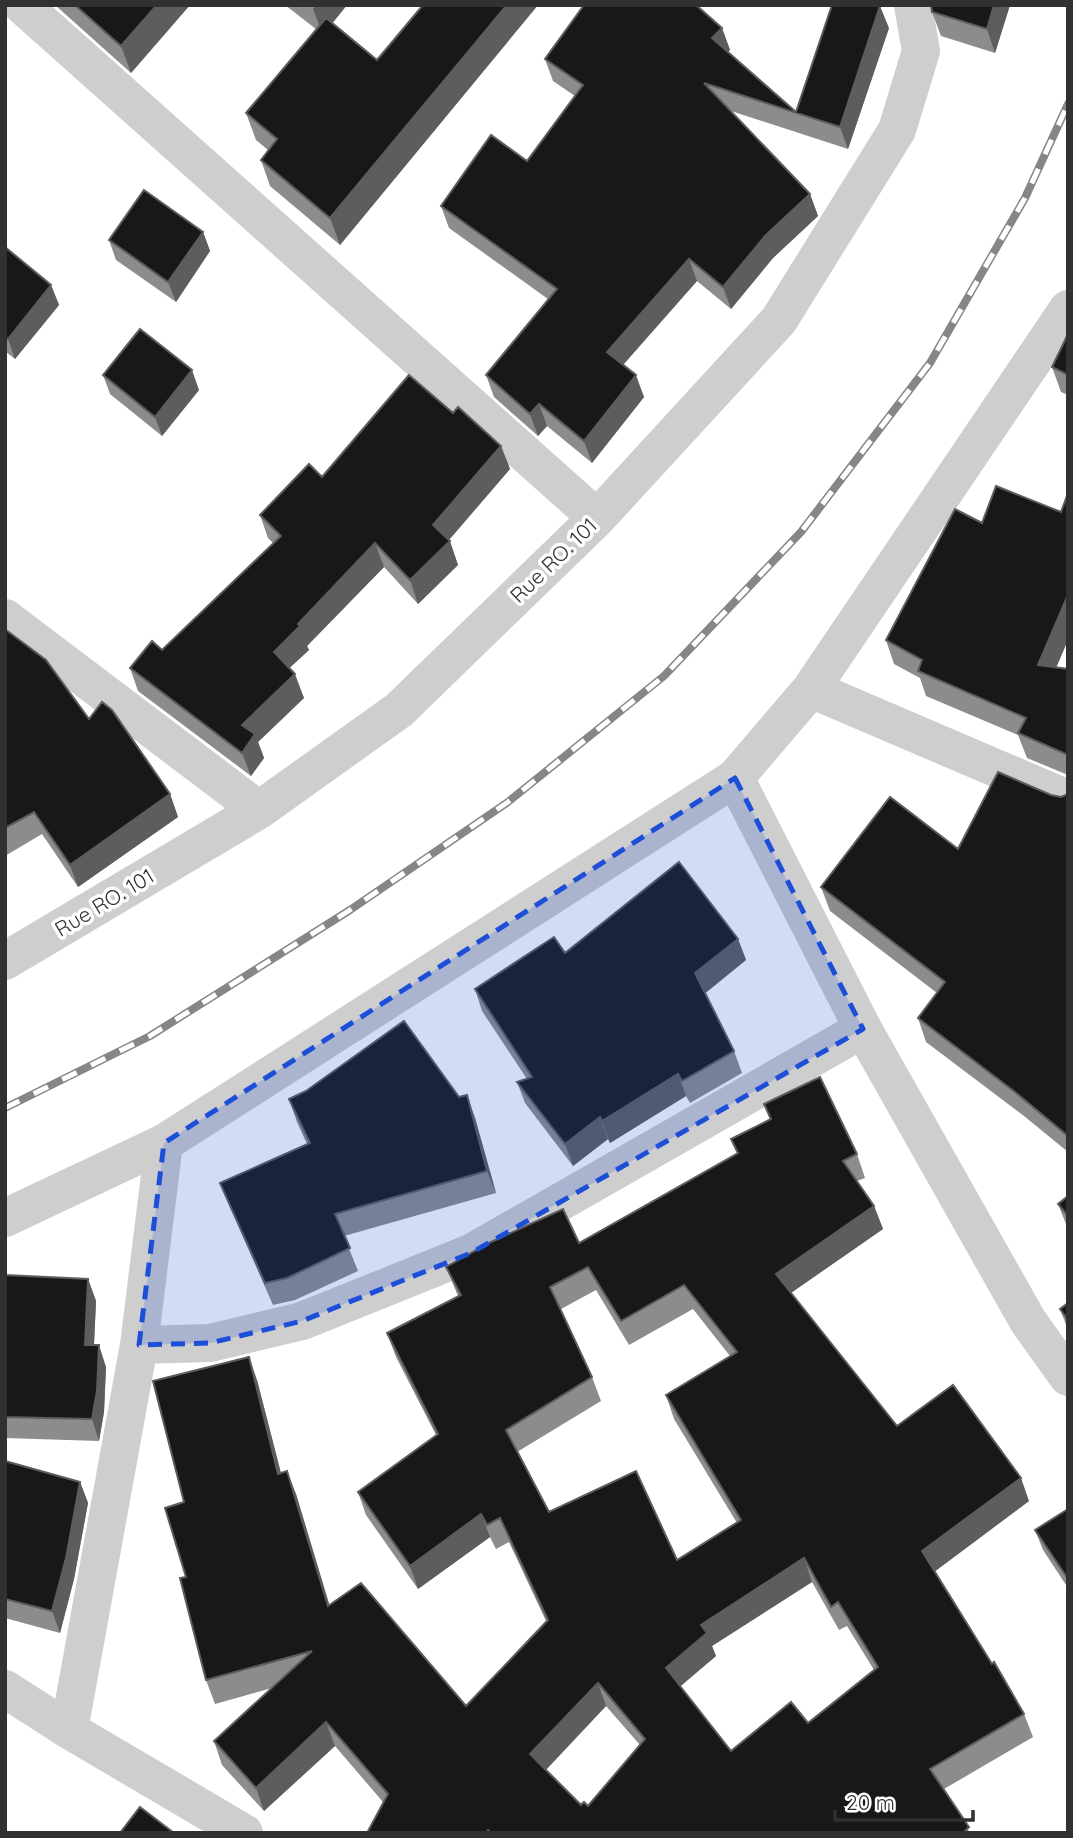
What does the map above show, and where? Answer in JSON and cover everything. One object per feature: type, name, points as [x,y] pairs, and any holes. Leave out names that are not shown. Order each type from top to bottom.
[{"type":"street","points":[[22,5],[597,518]]},
{"type":"street","name":"Rue RO. 101","points":[[5,961],[259,810],[399,710],[597,518],[779,320],[897,130],[921,51],[913,5]]},
{"type":"street","points":[[5,1218],[164,1143],[735,778],[811,689],[1068,309]]},
{"type":"street","points":[[5,618],[259,810]]},
{"type":"street","points":[[811,689],[1068,799]]},
{"type":"street","points":[[735,778],[863,1029],[1028,1321],[1068,1377]]},
{"type":"street","points":[[139,1345],[210,1343],[302,1321],[471,1253],[863,1029]]},
{"type":"street","points":[[69,1730],[139,1345],[164,1143]]},
{"type":"street","points":[[5,1689],[244,1833]]},
{"type":"highlighted area","points":[[735,778],[863,1029],[471,1253],[302,1321],[210,1343],[139,1345],[164,1143]]},
{"type":"building","points":[[75,5],[157,5],[121,46]]},
{"type":"building","points":[[423,5],[507,5],[330,218],[261,160],[277,139],[246,113],[326,18],[377,60]]},
{"type":"building","points":[[584,5],[696,5],[722,28],[712,38],[796,112],[832,5],[880,6],[840,127],[704,83],[810,194],[765,236],[723,287],[689,259],[607,352],[636,375],[584,441],[539,404],[530,414],[486,375],[557,289],[441,206],[491,135],[527,161],[583,85],[545,59]]},
{"type":"building","points":[[931,5],[994,5],[987,29],[932,12]]},
{"type":"building","points":[[144,190],[203,232],[168,282],[109,240]]},
{"type":"building","points":[[5,247],[51,285],[8,339],[5,337]]},
{"type":"building","points":[[140,329],[192,370],[155,417],[103,375]]},
{"type":"building","points":[[1068,334],[1068,375],[1052,367]]},
{"type":"building","points":[[409,375],[453,413],[458,407],[501,446],[433,525],[450,541],[410,580],[375,543],[274,652],[295,674],[242,725],[255,734],[242,753],[130,668],[152,641],[162,650],[281,536],[260,515],[309,464],[322,477]]},
{"type":"building","points":[[996,486],[1061,512],[1068,493],[1068,595],[1038,665],[1068,669],[1068,755],[1018,733],[1026,718],[918,671],[922,660],[886,640],[955,509],[982,523]]},
{"type":"building","points":[[6,630],[46,660],[89,719],[102,702],[112,710],[170,794],[70,865],[34,812],[5,828]]},
{"type":"building","points":[[998,772],[1051,795],[1061,797],[1068,794],[1068,1136],[918,1018],[945,982],[821,887],[890,797],[958,849]]},
{"type":"building","points":[[679,862],[738,939],[695,973],[734,1051],[682,1081],[678,1074],[602,1121],[600,1117],[565,1144],[517,1082],[532,1077],[475,989],[554,937],[565,953]]},
{"type":"building","points":[[404,1021],[459,1097],[467,1095],[487,1171],[335,1214],[350,1248],[287,1278],[265,1283],[220,1183],[310,1143],[289,1099],[306,1091]]},
{"type":"building","points":[[820,1077],[857,1154],[843,1161],[874,1206],[776,1274],[897,1426],[953,1385],[1021,1478],[922,1551],[992,1664],[994,1662],[1024,1714],[930,1769],[969,1827],[963,1833],[491,1833],[488,1830],[486,1833],[367,1833],[388,1794],[326,1722],[256,1788],[214,1741],[312,1651],[206,1680],[180,1578],[186,1577],[165,1508],[184,1502],[153,1381],[249,1357],[278,1474],[287,1471],[328,1606],[361,1583],[466,1706],[548,1620],[500,1518],[487,1525],[481,1514],[410,1566],[358,1492],[438,1434],[387,1333],[461,1295],[446,1267],[491,1242],[563,1209],[579,1243],[738,1153],[731,1139],[771,1119],[764,1104]],"holes":[[[588,1267],[621,1321],[684,1285],[737,1352],[666,1395],[741,1520],[677,1560],[636,1471],[549,1512],[506,1430],[592,1377],[550,1287]],[[804,1558],[831,1607],[838,1602],[878,1667],[808,1723],[791,1702],[731,1751],[666,1668],[707,1633],[701,1625]],[[598,1683],[645,1739],[588,1806],[584,1802],[581,1805],[530,1754]]]},
{"type":"building","points":[[1068,1196],[1068,1216],[1058,1204]]},
{"type":"building","points":[[5,1275],[88,1279],[85,1345],[99,1345],[97,1391],[92,1419],[5,1417]]},
{"type":"building","points":[[1068,1303],[1068,1320],[1060,1309]]},
{"type":"building","points":[[5,1461],[80,1482],[66,1558],[52,1611],[5,1599]]},
{"type":"building","points":[[1068,1509],[1068,1579],[1035,1530]]},
{"type":"building","points":[[140,1807],[174,1833],[120,1833]]},
{"type":"railway","points":[[5,1108],[150,1036],[350,910],[508,802],[664,676],[801,532],[930,363],[1025,198],[1068,104]]}]
